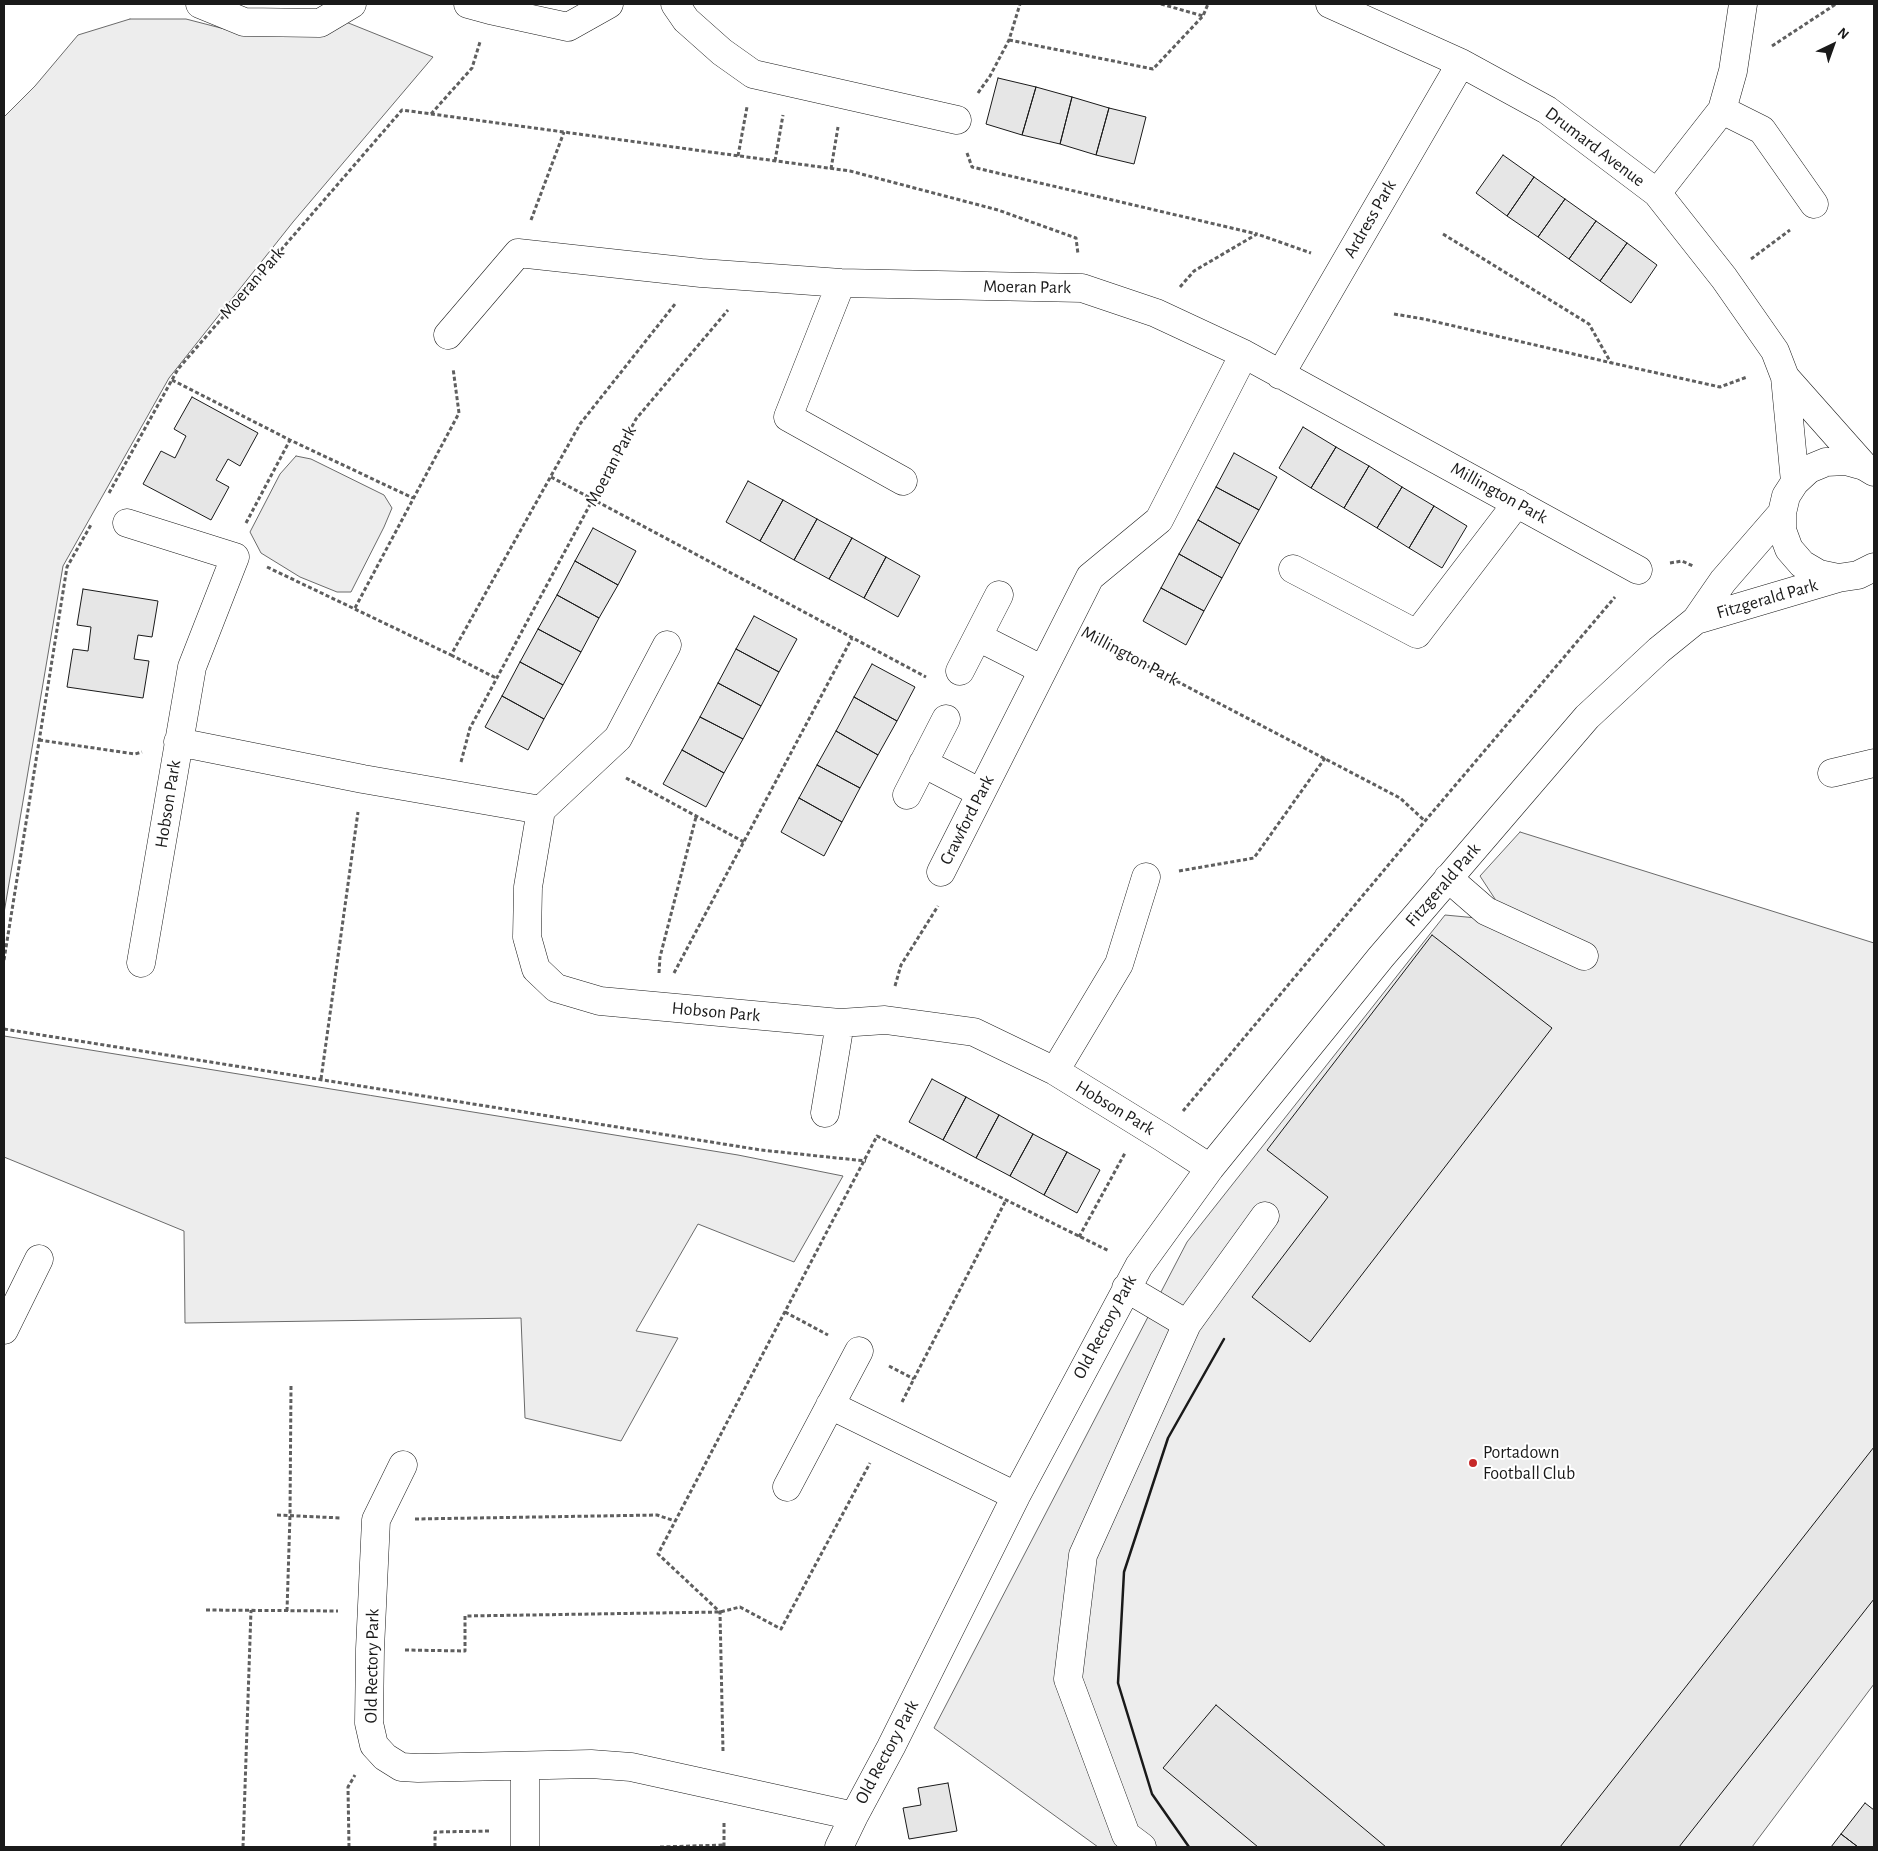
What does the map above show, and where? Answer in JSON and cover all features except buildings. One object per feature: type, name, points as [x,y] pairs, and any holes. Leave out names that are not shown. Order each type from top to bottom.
[{"type":"street","points":[[200,4],[244,22],[320,23],[352,4]]},
{"type":"street","points":[[479,7],[568,27],[609,4]]},
{"type":"street","points":[[675,4],[693,27],[722,52],[753,74],[843,96],[957,120]]},
{"type":"street","name":"Drumard Avenue","points":[[1330,4],[1461,63],[1547,110],[1657,193],[1724,278],[1775,351],[1783,371],[1794,482]]},
{"type":"street","points":[[1657,193],[1722,110],[1733,71],[1743,4]]},
{"type":"street","name":"Ardress Park","points":[[1280,375],[1461,63]]},
{"type":"street","points":[[1722,110],[1762,130],[1814,204]]},
{"type":"street","points":[[448,335],[518,253]]},
{"type":"street","name":"Moeran Park","points":[[518,253],[701,272],[841,283],[1082,288],[1156,313],[1244,354],[1280,375]]},
{"type":"street","points":[[841,283],[788,417],[903,481]]},
{"type":"street","name":"Millington Park","points":[[1067,623],[1090,577],[1159,520],[1244,354]]},
{"type":"street","name":"Drumard Avenue","points":[[1783,371],[1869,469]]},
{"type":"street","name":"Millington Park","points":[[1280,375],[1630,566]]},
{"type":"street","points":[[1861,574],[1818,574],[1802,564],[1789,548],[1782,530],[1782,513],[1786,496],[1794,482],[1809,469],[1826,462],[1846,461],[1869,469]]},
{"type":"street","points":[[1293,569],[1417,634],[1517,503]]},
{"type":"street","name":"Fitzgerald Park","points":[[1210,1168],[1381,957],[1587,717],[1658,650],[1696,620],[1723,581],[1782,513]]},
{"type":"street","points":[[127,524],[235,556],[192,667],[178,742]]},
{"type":"street","name":"Fitzgerald Park","points":[[1696,620],[1861,574]]},
{"type":"street","points":[[960,671],[999,595]]},
{"type":"street","name":"Crawford Park","points":[[941,872],[1067,623]]},
{"type":"street","points":[[978,637],[1043,670]]},
{"type":"street","points":[[541,810],[618,738],[667,645]]},
{"type":"street","points":[[907,795],[946,719]]},
{"type":"street","name":"Hobson Park","points":[[141,963],[178,742],[363,779],[541,810],[528,887],[527,938],[536,969],[556,988],[600,1001],[840,1023],[886,1020],[974,1032],[1055,1071],[1210,1168]]},
{"type":"street","points":[[1832,773],[1874,763]]},
{"type":"street","points":[[923,764],[981,792]]},
{"type":"street","points":[[1055,1071],[1119,964],[1146,877]]},
{"type":"street","points":[[1448,878],[1486,910],[1584,956]]},
{"type":"street","points":[[825,1113],[840,1023]]},
{"type":"street","name":"Old Rectory Park","points":[[403,1465],[376,1520],[370,1650],[369,1724],[374,1744],[385,1756],[401,1767],[418,1768],[591,1764],[631,1767],[854,1816],[891,1747],[1016,1496],[1132,1277],[1210,1168]]},
{"type":"street","points":[[1142,1847],[1126,1835],[1068,1679],[1083,1555],[1187,1324],[1265,1216]]},
{"type":"street","points":[[4,1330],[39,1259]]},
{"type":"street","points":[[1132,1277],[1187,1324]]},
{"type":"street","points":[[787,1487],[858,1351]]},
{"type":"street","points":[[830,1405],[1016,1496]]},
{"type":"street","points":[[525,1767],[525,1839]]},
{"type":"street","points":[[839,1847],[854,1816]]},
{"type":"path","points":[[1020,4],[1009,40],[990,76],[957,120],[972,168],[1257,234],[1344,264]]},
{"type":"path","points":[[1161,4],[1203,16]]},
{"type":"path","points":[[1009,40],[1154,69],[1203,16],[1208,4]]},
{"type":"path","points":[[1733,71],[1835,4]]},
{"type":"path","points":[[431,114],[472,68],[479,7]]},
{"type":"path","points":[[738,156],[753,74]]},
{"type":"path","points":[[775,161],[788,82]]},
{"type":"path","points":[[831,169],[843,96]]},
{"type":"path","name":"Moeran Park","points":[[172,380],[184,362],[402,110],[431,114]]},
{"type":"path","points":[[431,114],[850,172],[998,210],[1076,238],[1082,288]]},
{"type":"path","points":[[518,253],[564,132]]},
{"type":"path","points":[[1724,278],[1798,224],[1814,204]]},
{"type":"path","points":[[1156,313],[1194,271],[1257,234]]},
{"type":"path","points":[[1443,234],[1589,324],[1612,363]]},
{"type":"path","points":[[451,655],[580,424],[701,272]]},
{"type":"path","name":"Moeran Park","points":[[453,794],[470,728],[636,419],[756,276]]},
{"type":"path","points":[[1394,314],[1424,318],[1720,387],[1783,371]]},
{"type":"path","points":[[355,608],[459,413],[448,335]]},
{"type":"path","points":[[106,499],[172,380],[290,440],[413,498]]},
{"type":"path","points":[[290,440],[241,533],[235,556],[255,561],[496,678]]},
{"type":"path","points":[[551,478],[928,678]]},
{"type":"path","points":[[4,960],[67,567],[96,516]]},
{"type":"path","points":[[1079,1237],[1152,1130],[1425,821],[1630,566],[1682,561],[1723,581]]},
{"type":"path","name":"Millington Park","points":[[1067,623],[1400,798],[1425,821]]},
{"type":"path","points":[[656,1006],[852,638]]},
{"type":"path","points":[[39,740],[105,751]]},
{"type":"path","points":[[1146,877],[1254,858],[1325,758]]},
{"type":"path","points":[[594,761],[744,842]]},
{"type":"path","points":[[320,1079],[363,779]]},
{"type":"path","points":[[656,1006],[660,957],[696,817]]},
{"type":"path","name":"Crawford Park","points":[[886,1020],[901,965],[944,896],[941,872]]},
{"type":"path","points":[[4,1029],[761,1150],[866,1161]]},
{"type":"path","points":[[660,1847],[724,1846],[724,1788],[720,1612],[658,1554],[878,1136],[1079,1237],[1132,1277]]},
{"type":"path","points":[[287,1611],[291,1385]]},
{"type":"path","points":[[277,1515],[376,1520],[657,1515],[675,1521]]},
{"type":"path","points":[[206,1610],[305,1610]]},
{"type":"path","points":[[243,1847],[251,1610]]},
{"type":"path","points":[[370,1650],[465,1651],[465,1616]]},
{"type":"path","points":[[349,1847],[348,1787],[374,1744]]},
{"type":"path","points":[[434,1847],[435,1832],[525,1839]]},
{"type":"shaded area","points":[[130,19],[186,19],[244,34],[341,20],[433,57],[293,222],[169,378],[63,566],[4,913],[4,117],[35,86],[78,35]]},
{"type":"shaded area","points":[[296,456],[311,459],[384,495],[392,508],[351,592],[337,592],[300,577],[261,553],[250,532],[280,474]]},
{"type":"shaded area","name":"Portadown Football Club","points":[[1520,832],[1874,943],[1874,1684],[1752,1847],[1098,1847],[934,1728],[1187,1242],[1445,915],[1477,918],[1495,899],[1480,876]]},
{"type":"shaded area","points":[[4,1036],[738,1155],[843,1176],[794,1262],[698,1224],[636,1331],[678,1338],[621,1441],[525,1418],[521,1318],[185,1323],[184,1231],[4,1157]]},
{"type":"wall","points":[[1189,1847],[1152,1794],[1118,1683],[1124,1572],[1168,1438],[1224,1339]]},
{"type":"place","name":"Portadown Football Club","points":[[1473,1463]]}]
